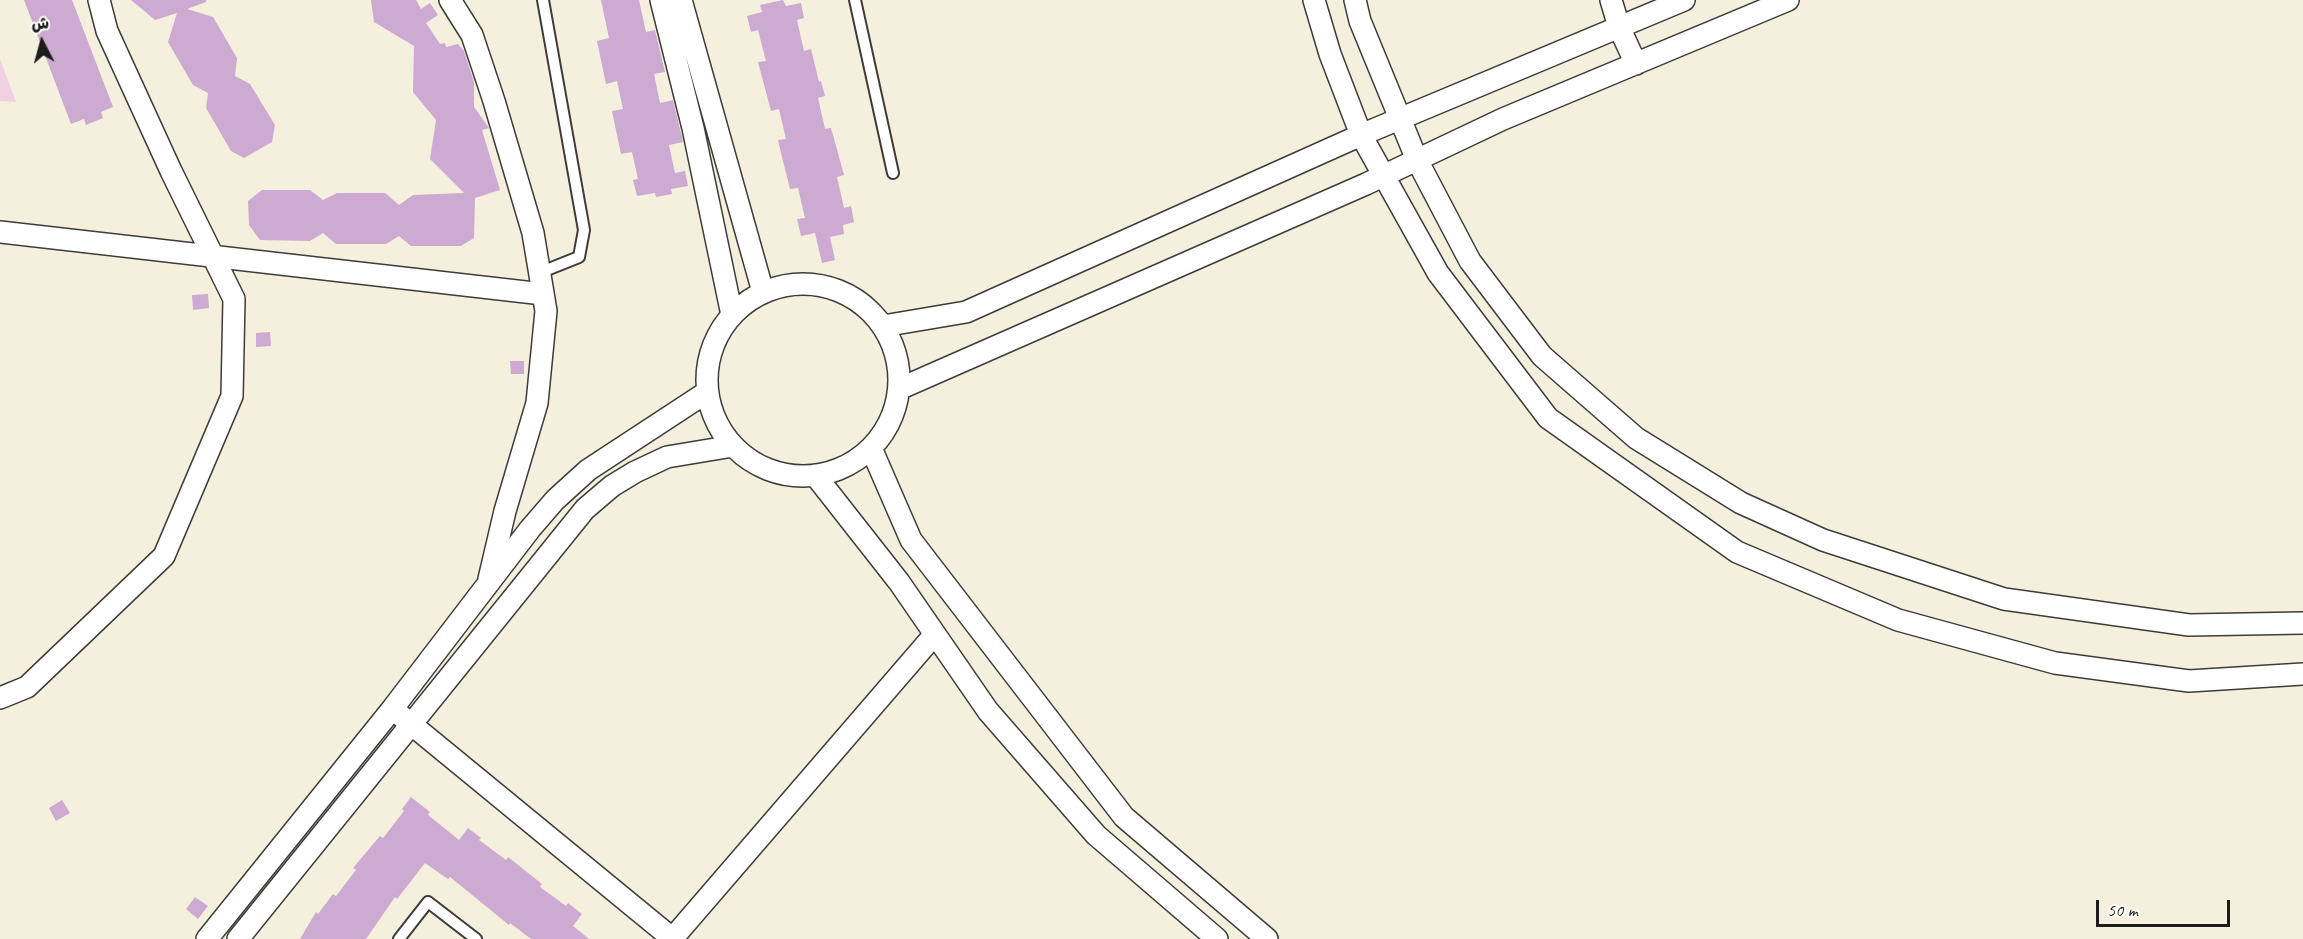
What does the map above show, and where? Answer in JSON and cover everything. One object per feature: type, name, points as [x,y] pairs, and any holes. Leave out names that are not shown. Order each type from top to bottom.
[{"type":"street","points":[[0,698],[27,687],[164,556],[232,396],[234,299],[107,31],[99,0]]},
{"type":"street","points":[[450,0],[472,35],[494,100],[532,233],[546,311],[537,403],[505,511],[486,588]]},
{"type":"street","points":[[661,0],[693,128],[732,315]]},
{"type":"street","points":[[681,0],[763,292]]},
{"type":"street","points":[[1314,0],[1330,54],[1361,135],[1383,176],[1438,273],[1548,418],[1737,552],[1898,620],[2055,663],[2189,681],[2303,674]]},
{"type":"street","points":[[1355,0],[1360,21],[1417,160],[1470,261],[1542,356],[1636,438],[1741,502],[1823,540],[2004,599],[2189,624],[2303,623]]},
{"type":"street","points":[[1611,0],[1619,27],[1636,64]]},
{"type":"street","points":[[883,326],[966,312],[1361,135],[1684,0]]},
{"type":"street","points":[[899,389],[1383,176],[1503,119],[1788,0]]},
{"type":"street","points":[[0,232],[214,258],[541,284]]},
{"type":"street","points":[[796,284],[830,287],[860,302],[883,326],[897,356],[899,389],[890,421],[871,448],[845,466],[815,475],[785,474],[757,464],[733,446],[716,421],[707,392],[708,364],[713,347],[732,315],[763,292],[796,284]]},
{"type":"street","points":[[207,939],[393,708],[530,528],[555,500],[588,470],[707,392]]},
{"type":"street","points":[[238,939],[585,509],[612,486],[635,471],[667,457],[733,446]]},
{"type":"street","points":[[871,448],[911,540],[1124,817],[1267,939]]},
{"type":"street","points":[[815,475],[899,582],[988,711],[1095,835],[1217,939]]},
{"type":"street","points":[[393,708],[673,939],[935,634]]},
{"type":"lane","points":[[541,284],[579,257],[584,230],[543,0]]},
{"type":"lane","points":[[855,0],[893,173]]},
{"type":"lane","points":[[399,939],[428,902],[476,939]]},
{"type":"shaded area","points":[[0,59],[16,102],[0,101]]},
{"type":"building","points":[[24,0],[72,0],[113,107],[101,112],[103,118],[86,125],[84,119],[71,124]]},
{"type":"building","points":[[131,0],[206,0],[206,2],[187,9],[213,17],[237,58],[235,76],[250,84],[275,125],[272,142],[244,158],[231,151],[206,108],[208,93],[193,85],[168,42],[177,13],[155,20]]},
{"type":"building","points":[[371,0],[416,0],[421,9],[430,3],[438,15],[426,23],[440,44],[445,43],[446,47],[458,44],[464,51],[474,82],[474,107],[489,128],[482,130],[500,190],[475,198],[474,238],[461,246],[411,246],[399,236],[386,244],[336,244],[323,233],[310,241],[260,240],[249,225],[248,201],[262,190],[310,190],[323,200],[337,193],[385,193],[399,205],[413,195],[464,193],[430,159],[436,120],[413,92],[414,46],[374,22]]},
{"type":"building","points":[[601,0],[639,0],[646,32],[655,30],[665,72],[654,74],[660,103],[673,100],[683,142],[669,145],[675,173],[685,171],[688,186],[671,189],[672,194],[656,197],[655,193],[637,196],[633,180],[638,179],[632,152],[621,154],[612,111],[623,109],[617,81],[606,84],[597,41],[609,38]]},
{"type":"building","points":[[783,0],[786,6],[801,3],[804,18],[797,20],[804,51],[811,49],[819,82],[821,81],[825,96],[818,98],[825,129],[831,128],[844,175],[837,177],[844,208],[851,206],[854,222],[843,225],[844,234],[830,237],[835,260],[822,263],[815,233],[801,236],[797,219],[805,218],[798,188],[790,189],[782,157],[778,140],[786,139],[779,109],[771,111],[758,62],[766,61],[758,30],[751,32],[747,16],[762,12],[760,5]]},
{"type":"building","points":[[208,294],[209,308],[193,310],[192,295]]},
{"type":"building","points":[[270,332],[271,346],[256,347],[256,333]]},
{"type":"building","points":[[510,361],[524,361],[524,374],[511,374]]},
{"type":"building","points":[[411,797],[430,812],[428,815],[459,840],[468,828],[481,838],[479,840],[506,860],[508,857],[542,884],[540,887],[566,906],[568,903],[582,914],[573,926],[589,939],[531,939],[510,923],[509,925],[450,877],[448,879],[425,863],[397,899],[395,897],[366,939],[300,939],[316,912],[318,914],[333,894],[336,896],[356,870],[353,868],[380,836],[383,838],[404,811],[402,809]]},
{"type":"building","points":[[62,800],[70,813],[56,821],[49,808]]},
{"type":"building","points":[[195,897],[208,906],[198,919],[186,909]]}]
